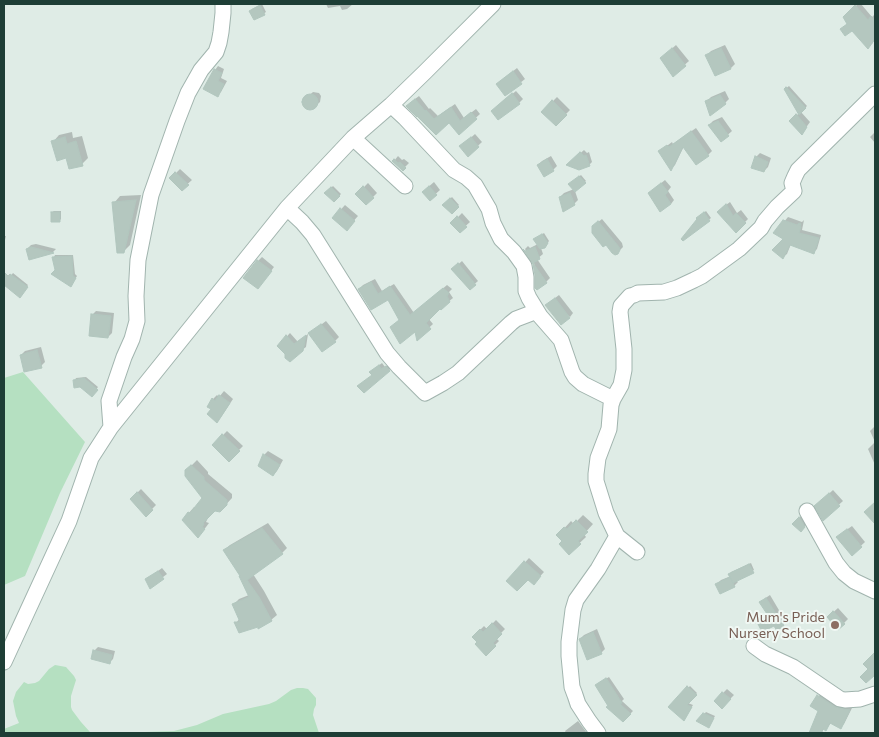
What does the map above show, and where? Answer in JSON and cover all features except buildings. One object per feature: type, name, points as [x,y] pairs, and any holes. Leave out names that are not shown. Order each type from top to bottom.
[{"type":"street","points":[[4,662],[69,521],[92,458],[111,427],[287,208],[352,138],[391,105],[493,4]]},
{"type":"street","points":[[111,427],[109,401],[137,321],[138,260],[151,194],[188,94],[201,70],[216,52],[227,7]]},
{"type":"street","points":[[637,552],[616,536],[606,513],[596,481],[598,458],[609,429],[610,410],[621,385],[624,370],[621,306],[630,296],[638,293],[658,293],[676,288],[702,276],[739,249],[761,228],[777,207],[794,191],[792,183],[798,170],[875,94]]},
{"type":"street","points":[[391,105],[454,170],[466,176],[475,185],[489,209],[501,239],[524,266],[526,291],[536,310],[561,340],[575,377],[583,384],[614,398]]},
{"type":"street","points":[[352,138],[405,186]]},
{"type":"street","points":[[287,208],[313,235],[387,352],[424,393],[444,383],[458,373],[516,319],[536,310]]},
{"type":"street","points":[[807,511],[836,563],[844,573],[854,581],[875,591]]},
{"type":"street","points":[[598,733],[578,704],[572,688],[569,642],[576,600],[598,569],[616,536]]},
{"type":"street","points":[[754,646],[765,654],[793,667],[840,699],[860,699],[875,694]]},
{"type":"green space","points":[[23,372],[85,442],[60,493],[25,576],[4,585],[4,378]]},
{"type":"green space","points":[[55,665],[66,667],[74,676],[76,680],[71,696],[71,707],[90,732],[4,733],[4,729],[19,723],[13,701],[16,692],[24,682],[28,684],[39,681]]},
{"type":"green space","points":[[297,688],[308,689],[316,698],[313,715],[319,733],[139,733],[174,731],[197,725],[223,714],[269,704]]},
{"type":"place","name":"Mum's Pride Nursery School","points":[[835,625]]}]
